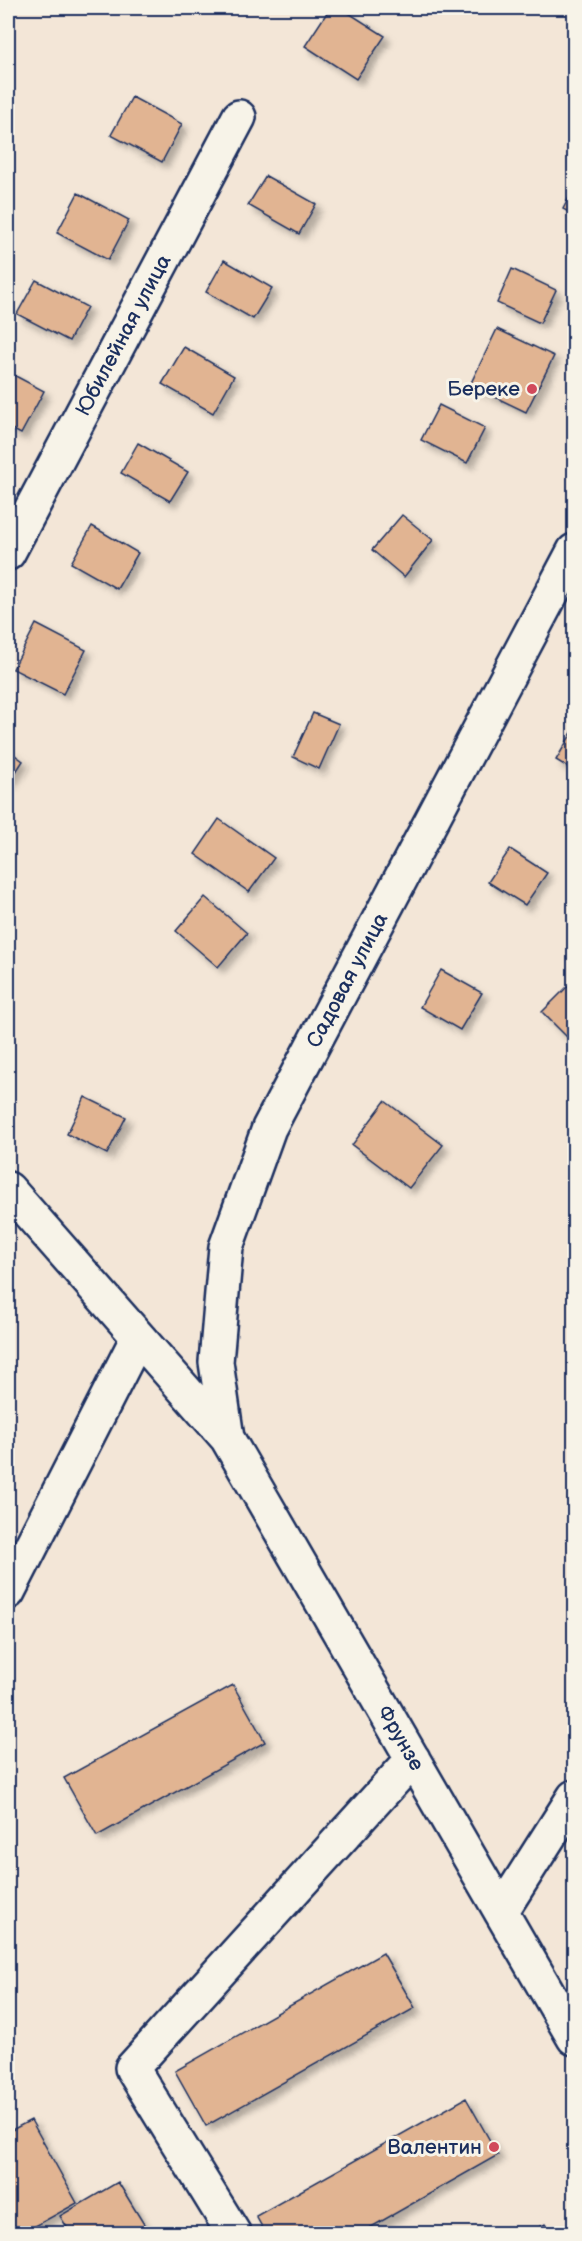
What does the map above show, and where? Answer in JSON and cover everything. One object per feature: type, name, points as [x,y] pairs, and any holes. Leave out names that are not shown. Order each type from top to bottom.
[{"type":"street","name":"Юбилейная улица","points":[[8,553],[239,117]]},
{"type":"street","name":"Садовая улица","points":[[227,1438],[216,1362],[226,1247],[269,1128],[574,551]]},
{"type":"street","points":[[8,1189],[227,1438]]},
{"type":"street","points":[[8,1592],[138,1337]]},
{"type":"street","name":"Фрунзе","points":[[227,1438],[574,2038]]},
{"type":"street","points":[[234,2234],[132,2068],[413,1760]]},
{"type":"street","points":[[501,1912],[574,1797]]},
{"type":"building","points":[[330,8],[341,8],[385,36],[356,79],[305,46]]},
{"type":"building","points":[[132,97],[182,124],[162,162],[111,135]]},
{"type":"building","points":[[266,176],[316,204],[299,234],[248,205]]},
{"type":"building","points":[[574,188],[574,215],[563,209]]},
{"type":"building","points":[[78,193],[129,220],[108,260],[57,233]]},
{"type":"building","points":[[224,260],[272,288],[253,319],[206,292]]},
{"type":"building","points":[[512,269],[556,290],[540,323],[497,303]]},
{"type":"building","points":[[36,280],[87,307],[69,341],[17,314]]},
{"type":"building","points":[[497,329],[554,356],[526,412],[470,385]]},
{"type":"building","points":[[184,347],[234,376],[213,413],[162,384]]},
{"type":"building","points":[[8,372],[44,391],[21,434],[8,427]]},
{"type":"building","points":[[439,405],[485,428],[467,463],[421,440]]},
{"type":"building","points":[[138,443],[188,472],[170,501],[121,473]]},
{"type":"building","points":[[402,515],[433,540],[404,577],[372,550]]},
{"type":"building","points":[[92,526],[138,553],[117,589],[71,563]]},
{"type":"building","points":[[36,624],[86,650],[63,694],[13,669]]},
{"type":"building","points":[[313,713],[339,724],[319,769],[293,757]]},
{"type":"building","points":[[574,729],[574,771],[556,760]]},
{"type":"building","points":[[8,750],[23,761],[8,784]]},
{"type":"building","points":[[219,819],[274,858],[249,892],[195,854]]},
{"type":"building","points":[[510,849],[547,873],[525,905],[488,882]]},
{"type":"building","points":[[205,897],[247,933],[218,967],[176,931]]},
{"type":"building","points":[[441,970],[482,993],[460,1030],[420,1007]]},
{"type":"building","points":[[573,981],[574,983],[574,1044],[542,1012]]},
{"type":"building","points":[[85,1097],[126,1117],[107,1154],[67,1134]]},
{"type":"building","points":[[385,1101],[443,1145],[409,1188],[352,1145]]},
{"type":"building","points":[[233,1685],[265,1742],[97,1836],[64,1778]]},
{"type":"building","points":[[383,1953],[415,2008],[206,2126],[175,2071]]},
{"type":"building","points":[[466,2098],[498,2155],[359,2234],[266,2234],[256,2216]]},
{"type":"building","points":[[31,2120],[77,2203],[21,2234],[8,2234],[8,2132]]},
{"type":"building","points":[[118,2182],[150,2234],[71,2234],[60,2216]]},
{"type":"building","points":[[545,2224],[550,2234],[527,2234]]},
{"type":"place","name":"Береке","points":[[532,389]]},
{"type":"place","name":"Валентин","points":[[494,2147]]}]
